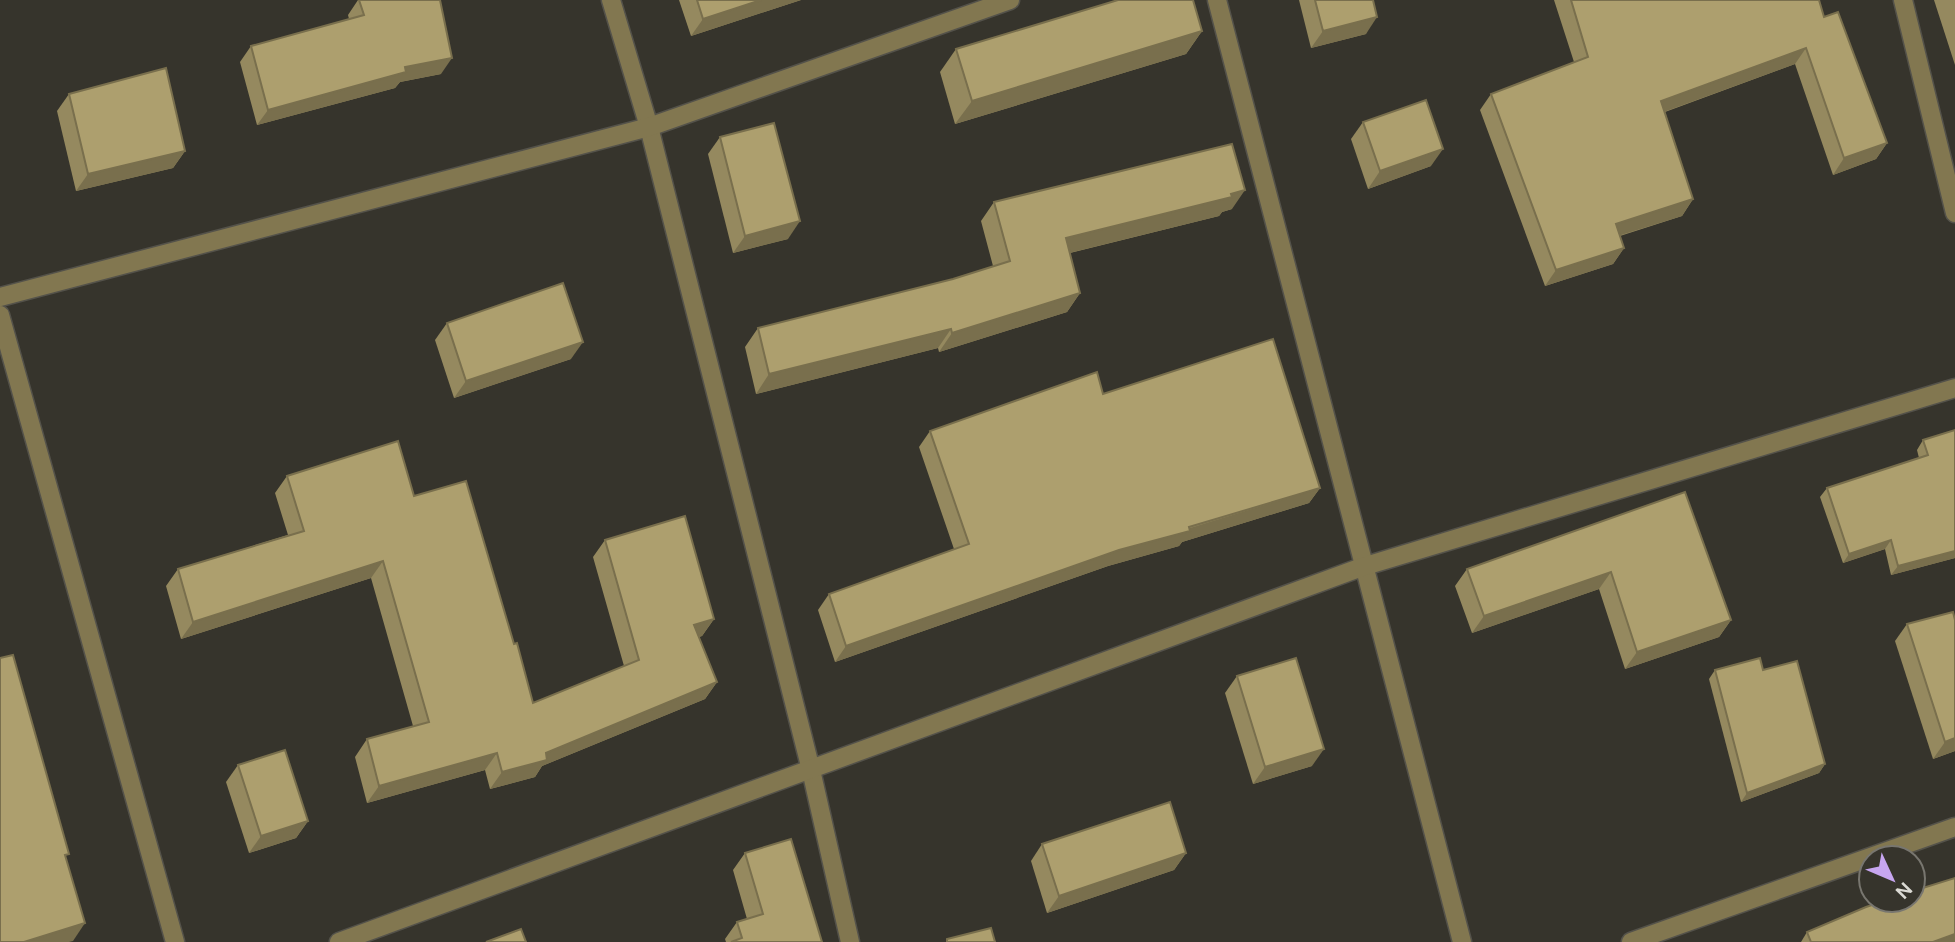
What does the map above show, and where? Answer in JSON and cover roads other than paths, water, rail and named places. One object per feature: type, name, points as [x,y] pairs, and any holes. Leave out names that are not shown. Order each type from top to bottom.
[{"type":"street","points":[[611,0],[649,127],[811,770],[849,942]]},
{"type":"street","points":[[0,297],[649,127],[1010,0]]},
{"type":"street","points":[[1217,0],[1362,567],[1462,942]]},
{"type":"street","points":[[1903,0],[1955,213]]},
{"type":"street","points":[[0,315],[175,942]]},
{"type":"street","points":[[339,942],[1362,567],[1955,388]]},
{"type":"street","points":[[1631,942],[1955,827]]}]
